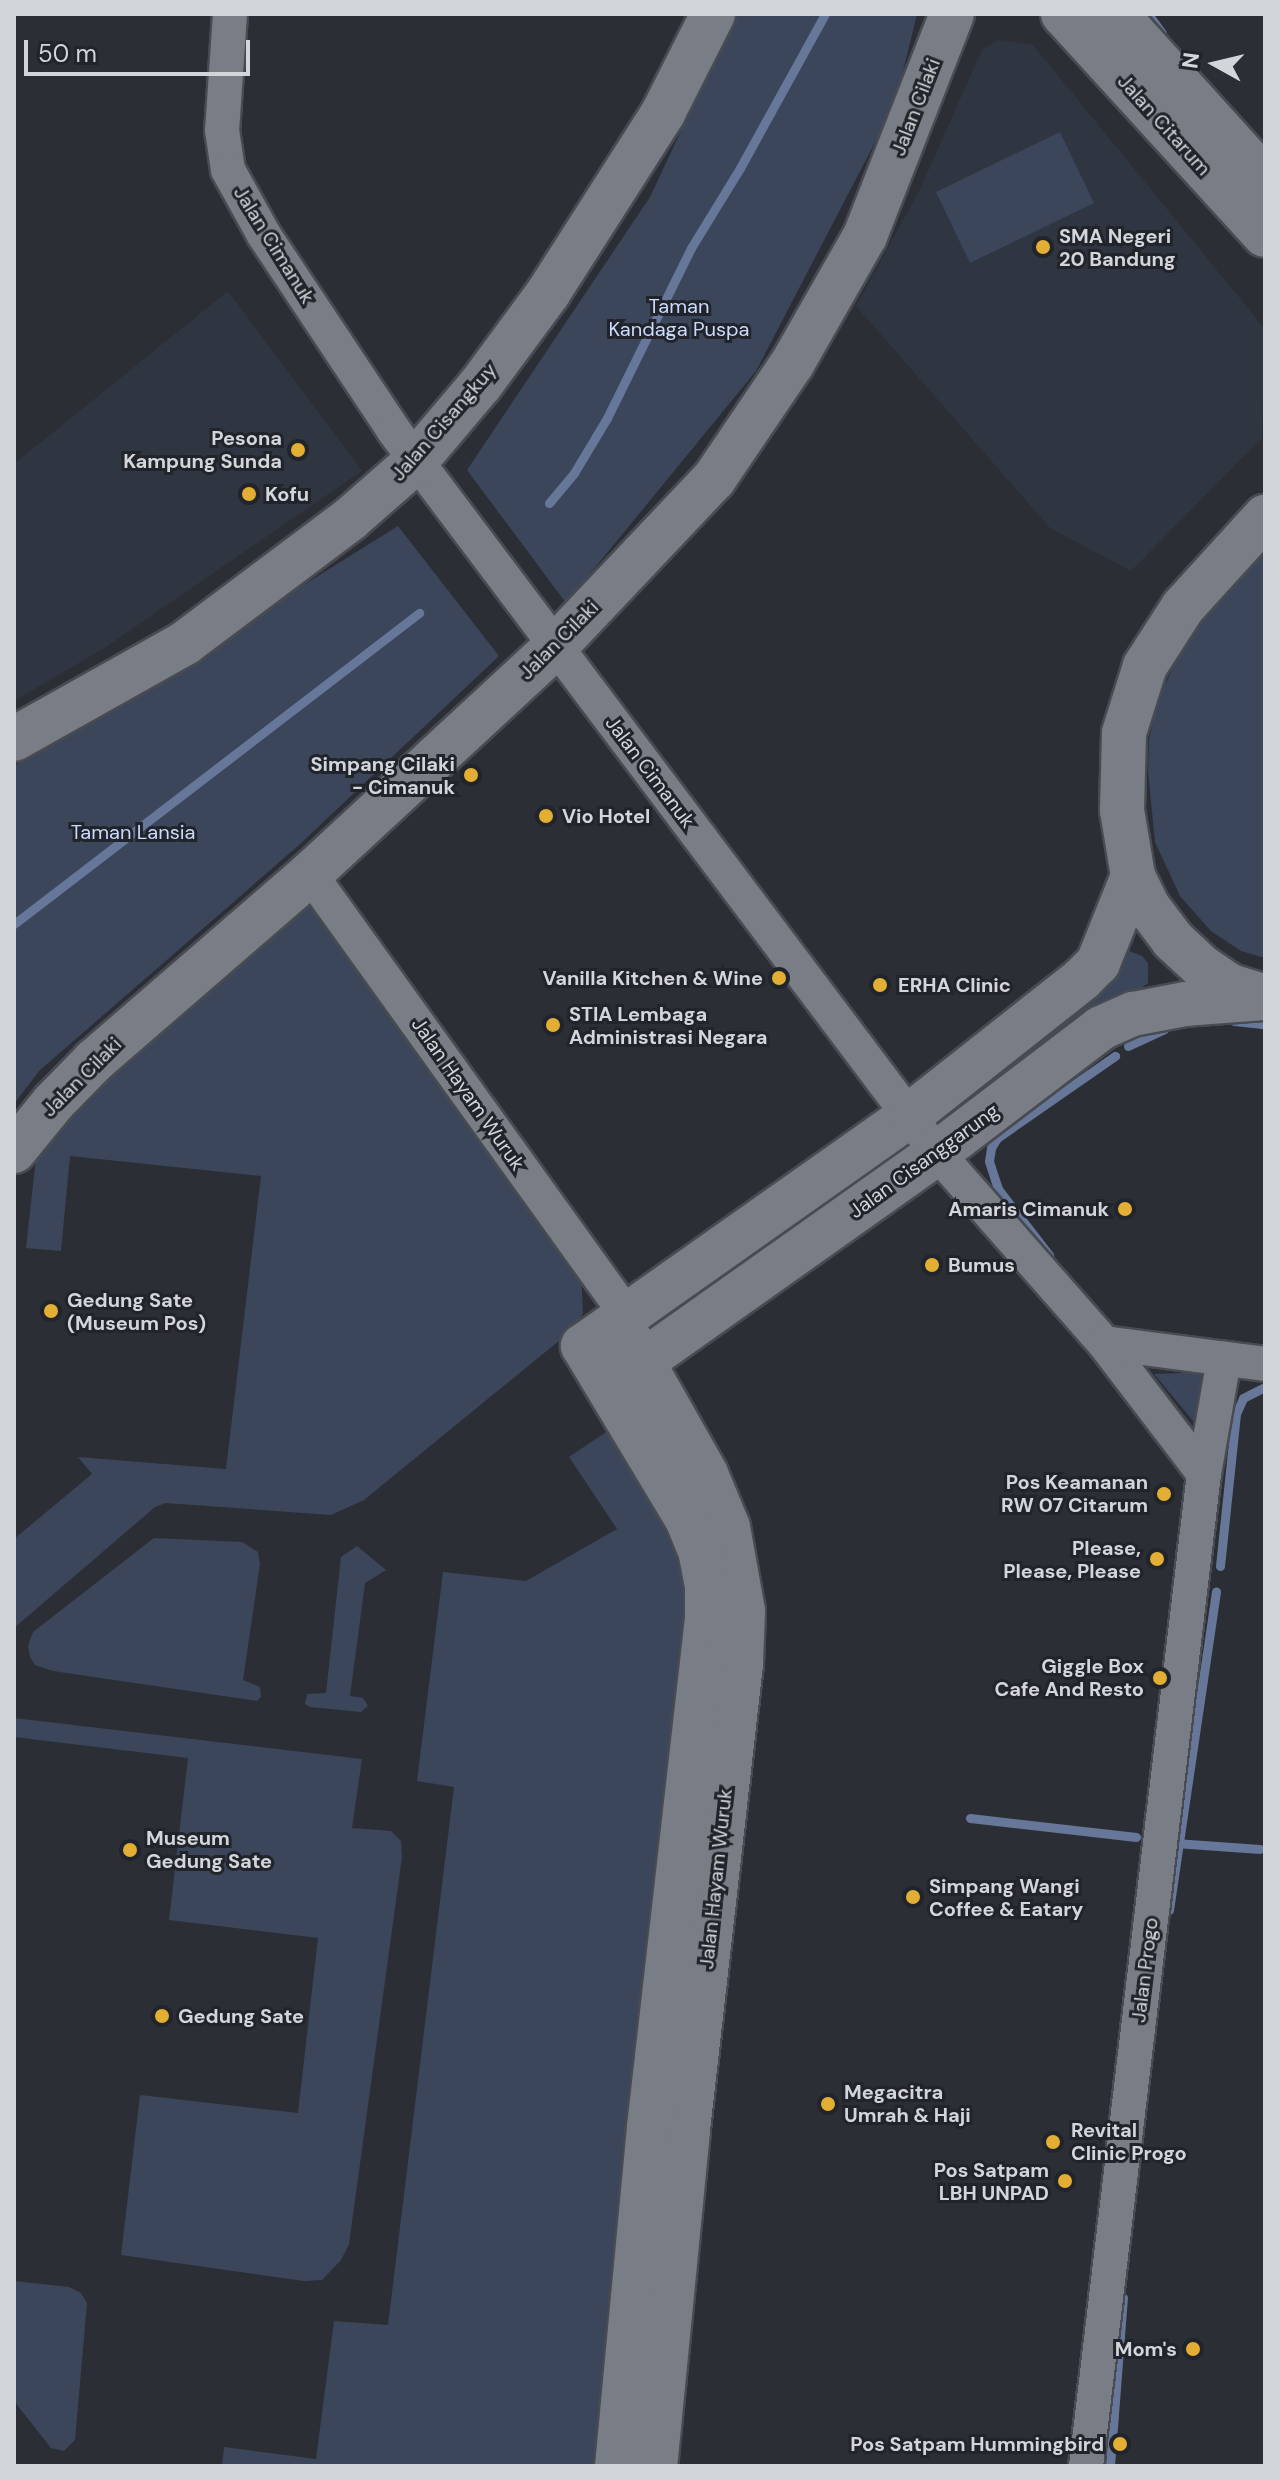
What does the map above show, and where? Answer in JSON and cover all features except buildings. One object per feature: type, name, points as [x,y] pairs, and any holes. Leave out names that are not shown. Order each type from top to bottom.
[{"type":"street","name":"Jalan Cimanuk","points":[[230,14],[222,130],[228,170],[264,235],[415,462],[937,1153],[1104,1343]]},
{"type":"street","name":"Jalan Cisangkuy","points":[[14,739],[185,643],[350,519],[415,462],[481,384],[548,293],[663,113],[713,14]]},
{"type":"street","name":"Jalan Cilaki","points":[[14,1151],[53,1103],[94,1061],[310,874],[555,647],[714,479],[792,364],[865,236],[952,14]]},
{"type":"street","name":"Jalan Citarum","points":[[1063,14],[1265,235]]},
{"type":"street","name":"Jalan Citarum","points":[[1116,14],[1265,179]]},
{"type":"street","points":[[1265,517],[1183,607],[1145,666],[1124,733],[1122,810],[1133,876],[1148,907],[1173,940],[1203,968],[1230,986],[1265,997]]},
{"type":"street","name":"Jalan Hayam Wuruk","points":[[310,874],[623,1317],[706,1474],[728,1527],[740,1580],[741,1664],[707,1784]]},
{"type":"street","points":[[623,1317],[910,1115],[1098,963],[1133,876]]},
{"type":"street","points":[[1098,963],[1117,968],[1130,982],[1134,997],[1133,1014]]},
{"type":"street","name":"Jalan Cisanggarung","points":[[607,1386],[937,1153],[1101,1028],[1133,1014],[1186,1004],[1265,997]]},
{"type":"street","name":"Jalan Hayam Wuruk","points":[[617,2466],[668,2129],[707,1784],[707,1586],[700,1551],[687,1519],[583,1346],[623,1317]]},
{"type":"street","points":[[1104,1343],[1265,1364]]},
{"type":"street","points":[[1104,1343],[1204,1474]]},
{"type":"street","name":"Jalan Progo","points":[[1086,2466],[1204,1474],[1224,1359]]},
{"type":"street","name":"Jalan Hayam Wuruk","points":[[655,2466],[668,2129]]},
{"type":"shaded area","name":"SMA Negeri 20 Bandung","points":[[999,40],[1033,45],[1265,329],[1262,438],[1131,571],[1050,528],[856,306],[920,189],[982,50]]},
{"type":"shaded area","points":[[228,291],[362,471],[103,649],[14,701],[14,464]]},
{"type":"green space","name":"Taman Kandaga Puspa","points":[[736,14],[917,14],[895,104],[756,371],[566,603],[467,470],[650,197]]},
{"type":"green space","points":[[1060,132],[1094,203],[970,263],[936,192]]},
{"type":"green space","name":"Taman Lansia","points":[[398,526],[499,656],[299,845],[39,1071],[14,1104],[14,766]]},
{"type":"green space","points":[[1265,545],[1265,958],[1241,951],[1211,931],[1180,896],[1155,842],[1148,771],[1149,740],[1157,701],[1172,670],[1202,614]]},
{"type":"green space","points":[[315,901],[581,1271],[583,1313],[576,1327],[364,1500],[331,1515],[165,1503],[155,1507],[14,1628],[14,1539],[92,1474],[78,1457],[226,1469],[261,1176],[70,1156],[61,1251],[26,1248],[38,1140],[196,990]]},
{"type":"green space","points":[[1129,951],[1142,956],[1148,963],[1148,983],[997,1097],[985,1092],[980,1086],[982,1067]]},
{"type":"green space","points":[[1208,1372],[1194,1422],[1154,1374]]},
{"type":"green space","points":[[618,1424],[701,1552],[597,2466],[222,2466],[224,2447],[316,2459],[334,2321],[388,2325],[454,1787],[417,1781],[443,1572],[526,1581],[617,1529],[569,1457]]},
{"type":"green space","points":[[154,1538],[242,1542],[258,1552],[260,1564],[243,1680],[260,1687],[261,1697],[257,1701],[53,1671],[35,1665],[28,1646],[33,1632]]},
{"type":"green space","points":[[357,1546],[386,1570],[365,1583],[350,1696],[363,1698],[368,1706],[361,1712],[310,1707],[305,1704],[307,1694],[326,1693],[341,1557]]},
{"type":"green space","points":[[14,1718],[362,1759],[352,1828],[391,1831],[401,1841],[402,1857],[349,2244],[341,2260],[322,2280],[304,2281],[121,2255],[140,2095],[298,2113],[318,1938],[169,1920],[188,1758],[14,1737]]},
{"type":"green space","points":[[14,2281],[69,2287],[81,2293],[87,2303],[75,2440],[64,2451],[51,2448],[14,2401]]},
{"type":"waterway","points":[[549,503],[574,473],[607,418],[691,248],[740,168],[825,14]]},
{"type":"waterway","points":[[1148,14],[1162,33]]},
{"type":"waterway","points":[[14,924],[419,613]]},
{"type":"waterway","points":[[1234,1021],[1265,1024]]},
{"type":"waterway","points":[[1128,1046],[1164,1029]]},
{"type":"waterway","points":[[1049,1255],[998,1189],[989,1161],[991,1148],[997,1138],[1115,1056]]},
{"type":"waterway","points":[[1220,1566],[1236,1414],[1243,1398],[1265,1387]]},
{"type":"waterway","points":[[1169,1910],[1216,1591]]},
{"type":"waterway","points":[[970,1818],[1136,1837]]},
{"type":"waterway","points":[[1175,1843],[1260,1849]]},
{"type":"waterway","points":[[1110,2466],[1123,2298]]},
{"type":"place","name":"SMA Negeri 20 Bandung","points":[[1043,247]]},
{"type":"place","name":"Pesona Kampung Sunda","points":[[298,450]]},
{"type":"place","name":"Kofu","points":[[249,494]]},
{"type":"place","name":"Simpang Cilaki - Cimanuk","points":[[471,775]]},
{"type":"place","name":"Vio Hotel","points":[[546,816]]},
{"type":"place","name":"Vanilla Kitchen & Wine","points":[[779,978]]},
{"type":"place","name":"ERHA Clinic","points":[[880,985]]},
{"type":"place","name":"STIA Lembaga Administrasi Negara","points":[[553,1025]]},
{"type":"place","name":"Amaris Cimanuk","points":[[1125,1209]]},
{"type":"place","name":"Bumus","points":[[932,1265]]},
{"type":"place","name":"Gedung Sate (Museum Pos)","points":[[51,1311]]},
{"type":"place","name":"Pos Keamanan RW 07 Citarum","points":[[1164,1494]]},
{"type":"place","name":"Please, Please, Please","points":[[1157,1559]]},
{"type":"place","name":"Giggle Box Cafe And Resto","points":[[1160,1678]]},
{"type":"place","name":"Museum Gedung Sate","points":[[130,1850]]},
{"type":"place","name":"Simpang Wangi Coffee & Eatary","points":[[913,1897]]},
{"type":"place","name":"Gedung Sate","points":[[162,2016]]},
{"type":"place","name":"Megacitra Umrah & Haji","points":[[828,2104]]},
{"type":"place","name":"Revital Clinic Progo","points":[[1053,2142]]},
{"type":"place","name":"Pos Satpam LBH UNPAD","points":[[1065,2181]]},
{"type":"place","name":"Mom's","points":[[1193,2349]]},
{"type":"place","name":"Pos Satpam Hummingbird","points":[[1120,2444]]}]
